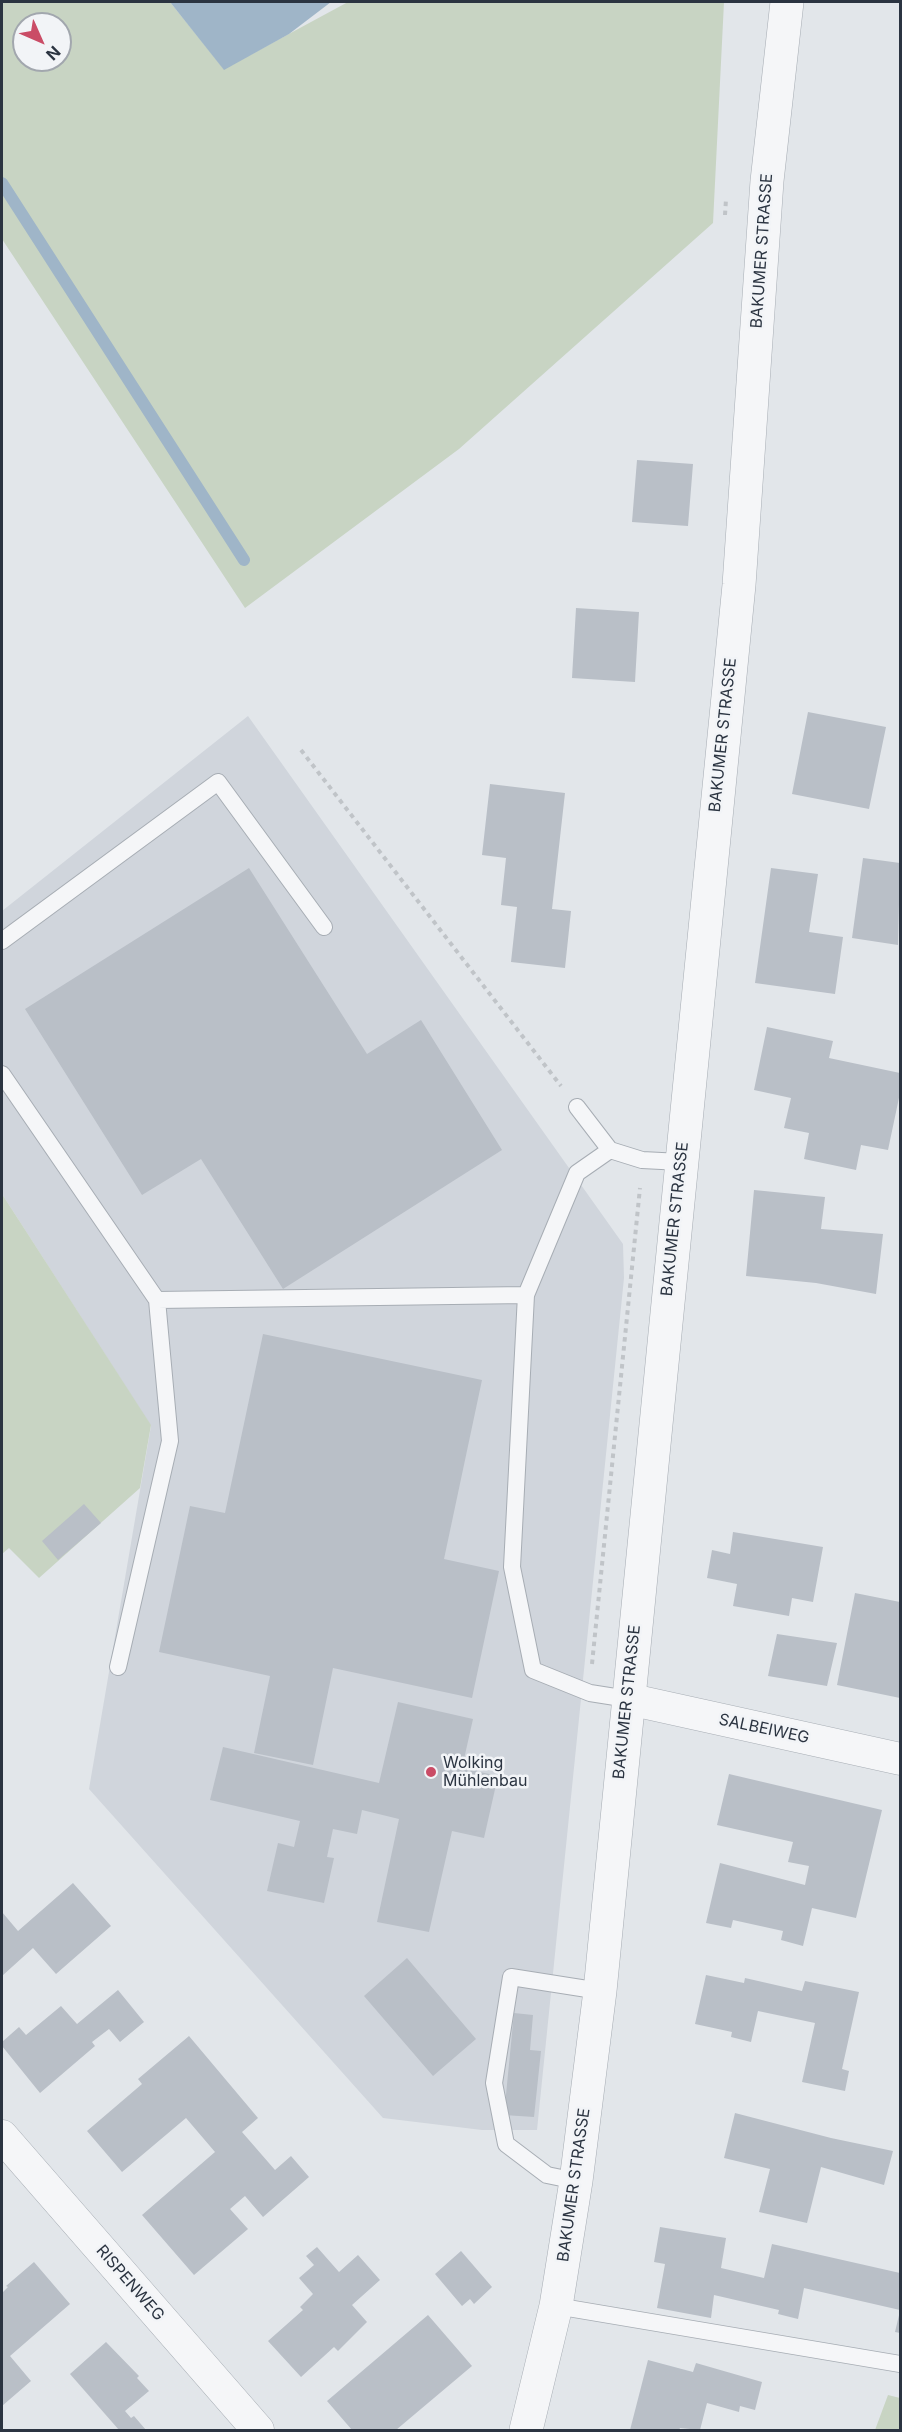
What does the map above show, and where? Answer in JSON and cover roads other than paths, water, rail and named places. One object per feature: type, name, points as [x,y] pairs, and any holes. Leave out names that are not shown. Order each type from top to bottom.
[{"type":"street","name":"BAKUMER STRASSE","points":[[526,2430],[556,2306],[576,2181],[600,1991],[739,585],[767,181],[787,2]]},
{"type":"street","name":"SALBEIWEG","points":[[628,1699],[900,1759]]},
{"type":"street","name":"RISPENWEG","points":[[2,2136],[258,2430]]},
{"type":"lane","points":[[2,941],[218,782],[324,927]]},
{"type":"lane","points":[[2,1074],[157,1299],[170,1441],[118,1667]]},
{"type":"lane","points":[[577,1107],[610,1150],[642,1160],[681,1162]]},
{"type":"lane","points":[[610,1150],[577,1173],[526,1295],[512,1567],[533,1670],[590,1693],[628,1699]]},
{"type":"lane","points":[[157,1299],[526,1295]]},
{"type":"lane","points":[[576,2181],[547,2175],[506,2144],[494,2083],[511,1977],[600,1991]]},
{"type":"lane","points":[[556,2306],[900,2364]]},
{"type":"water","points":[[170,2],[331,2],[289,34],[224,70]]},
{"type":"waterway","points":[[2,183],[244,560]]},
{"type":"place","name":"Wolking Mühlenbau","points":[[431,1772]]}]
